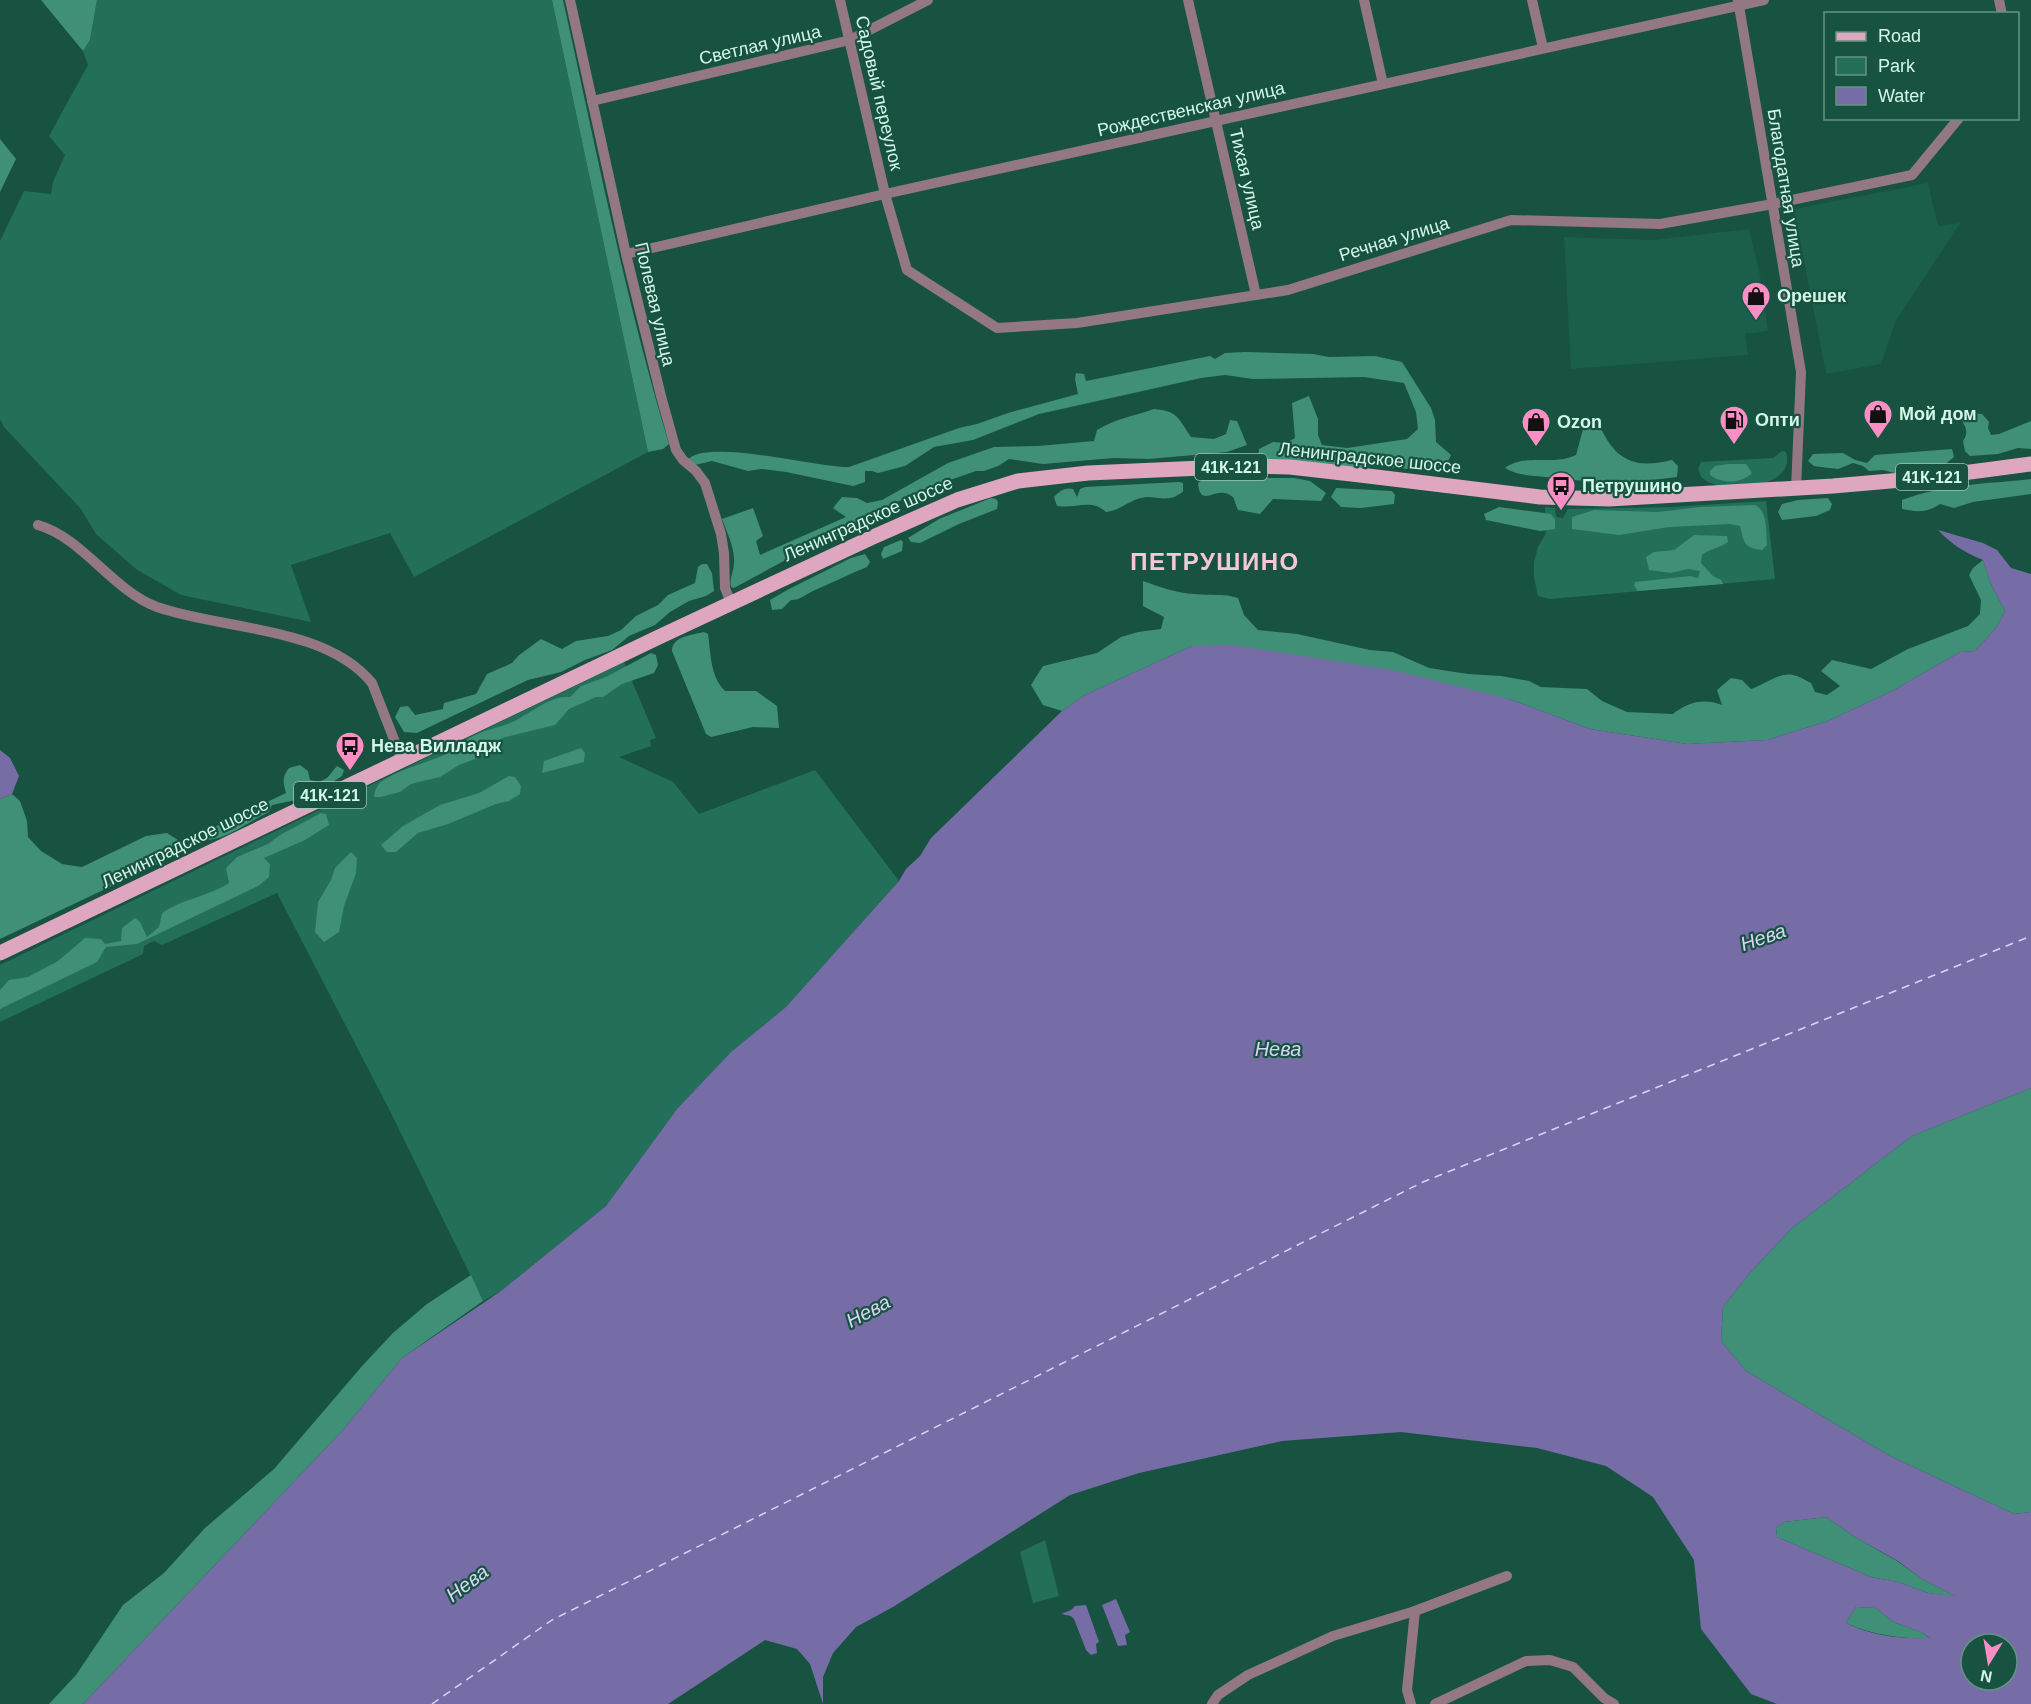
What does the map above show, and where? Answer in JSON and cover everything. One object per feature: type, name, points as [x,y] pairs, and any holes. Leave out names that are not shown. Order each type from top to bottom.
[{"type":"main road","name":"Ленинградское шоссе","points":[[0,953],[731,603],[916,517],[957,500],[1011,483],[1058,475],[1248,466],[1290,467],[1540,497],[1609,500],[1833,486],[1925,478],[2031,464]]},
{"type":"street","name":"Полевая улица","points":[[570,0],[626,254],[661,396],[676,450],[705,483],[721,534],[725,588],[731,603]]},
{"type":"street","name":"Садовый переулок","points":[[840,0],[885,194]]},
{"type":"street","name":"Светлая улица","points":[[592,101],[850,40],[928,0]]},
{"type":"street","name":"Тихая улица","points":[[1188,0],[1256,295]]},
{"type":"street","points":[[1364,0],[1383,84]]},
{"type":"street","points":[[1532,0],[1543,48]]},
{"type":"street","name":"Рождественская улица","points":[[626,254],[1739,3],[1764,0]]},
{"type":"street","name":"Благодатная улица","points":[[1739,3],[1801,372],[1796,489]]},
{"type":"street","name":"Речная улица","points":[[885,194],[907,270],[998,328],[1077,323],[1288,290],[1511,220],[1660,224],[1773,204],[1912,174],[1957,120]]},
{"type":"street","points":[[38,525],[55,532],[128,590],[154,605],[184,615],[284,635],[320,646],[353,665],[372,683],[402,760]]},
{"type":"street","points":[[1212,1704],[1218,1695],[1248,1675],[1333,1636],[1415,1611],[1507,1576]]},
{"type":"street","points":[[1411,1704],[1407,1690],[1415,1611]]},
{"type":"street","points":[[1435,1704],[1526,1661],[1550,1660],[1573,1668],[1604,1698],[1614,1704]]},
{"type":"shaded area","points":[[41,0],[97,0],[90,40],[83,51]]},
{"type":"shaded area","points":[[552,0],[563,0],[625,279],[669,444],[663,449],[648,452]]},
{"type":"shaded area","points":[[0,139],[16,159],[0,192]]},
{"type":"shaded area","points":[[1928,183],[1938,226],[1960,223],[1896,320],[1881,364],[1826,374],[1794,209]]},
{"type":"shaded area","points":[[1749,229],[1760,275],[1768,331],[1745,334],[1748,355],[1571,369],[1564,237],[1654,240]]},
{"type":"shaded area","points":[[1225,353],[1313,354],[1329,357],[1375,356],[1402,362],[1431,408],[1435,420],[1436,442],[1451,455],[1443,472],[1258,461],[1259,449],[1273,442],[1286,443],[1295,438],[1292,403],[1309,396],[1318,419],[1318,435],[1322,445],[1347,448],[1407,439],[1418,429],[1416,412],[1404,383],[1364,377],[1253,379],[1225,375],[1201,378],[1039,414],[973,440],[934,447],[905,466],[878,473],[865,471],[865,482],[853,486],[786,472],[761,469],[748,471],[712,461],[695,465],[687,461],[697,454],[715,452],[763,455],[849,467],[959,428],[1078,394],[1076,373],[1084,374],[1086,381],[1210,356],[1215,359]]},
{"type":"shaded area","points":[[1154,409],[1177,417],[1191,437],[1214,439],[1226,434],[1230,420],[1237,421],[1247,445],[1227,452],[1149,459],[1114,458],[1043,464],[1009,459],[998,466],[930,487],[893,504],[856,528],[793,556],[734,588],[731,587],[733,552],[722,519],[753,508],[763,536],[756,541],[760,555],[846,517],[833,508],[842,497],[857,498],[867,503],[882,500],[948,463],[994,447],[1094,441],[1097,430],[1104,426]]},
{"type":"shaded area","points":[[1964,413],[1982,414],[1989,422],[1988,428],[1991,435],[2031,421],[2031,449],[2018,448],[1998,454],[1970,456],[1965,451],[1963,441],[1966,432],[1961,419]]},
{"type":"shaded area","points":[[1585,422],[1598,422],[1611,445],[1626,459],[1646,463],[1672,460],[1678,466],[1677,477],[1612,482],[1525,475],[1505,468],[1521,461],[1558,460],[1576,455]]},
{"type":"shaded area","points":[[1952,449],[1954,457],[1943,466],[1898,474],[1883,470],[1869,471],[1853,463],[1838,469],[1814,466],[1808,461],[1813,454],[1843,453],[1855,460],[1867,463],[1875,455]]},
{"type":"shaded area","points":[[1746,464],[1752,473],[1737,481],[1720,480],[1710,475],[1710,471],[1715,466]]},
{"type":"shaded area","points":[[1294,478],[1310,481],[1326,493],[1321,501],[1273,499],[1260,514],[1238,510],[1233,497],[1226,493],[1207,496],[1201,494],[1198,483],[1202,480]]},
{"type":"shaded area","points":[[2031,479],[2031,494],[1973,502],[1954,508],[1940,504],[1922,511],[1902,509],[1902,500],[1934,491],[1966,485]]},
{"type":"shaded area","points":[[1183,483],[1183,492],[1173,497],[1141,498],[1106,512],[1089,505],[1057,506],[1054,497],[1060,491],[1067,489],[1073,489],[1077,497],[1080,489],[1085,487]]},
{"type":"shaded area","points":[[1336,488],[1392,491],[1395,495],[1394,504],[1361,508],[1341,507],[1331,497]]},
{"type":"shaded area","points":[[991,498],[998,502],[997,509],[920,543],[911,542],[908,538],[939,519]]},
{"type":"shaded area","points":[[1828,498],[1832,504],[1830,510],[1816,516],[1782,520],[1778,512],[1782,504],[1798,500]]},
{"type":"shaded area","points":[[1755,505],[1762,512],[1766,522],[1767,545],[1762,550],[1748,546],[1744,541],[1740,526],[1730,524],[1669,527],[1619,535],[1572,529],[1572,517],[1594,510],[1658,512],[1700,507]]},
{"type":"shaded area","points":[[1499,507],[1551,514],[1555,520],[1555,529],[1540,531],[1486,520],[1484,514]]},
{"type":"shaded area","points":[[1694,535],[1727,536],[1728,542],[1702,555],[1701,563],[1723,584],[1638,591],[1634,586],[1635,582],[1690,576],[1698,578],[1700,571],[1688,569],[1671,573],[1649,570],[1646,557],[1654,552],[1674,550]]},
{"type":"shaded area","points":[[901,540],[903,542],[902,551],[883,559],[881,554],[884,547]]},
{"type":"shaded area","points":[[865,554],[870,562],[867,567],[791,600],[782,609],[772,610],[770,600],[851,558]]},
{"type":"shaded area","points":[[1983,560],[1991,584],[2005,611],[1996,628],[1975,651],[1960,652],[1894,690],[1828,721],[1767,740],[1687,744],[1590,729],[1509,699],[1192,646],[1085,695],[1062,711],[1043,705],[1031,685],[1043,666],[1097,653],[1121,637],[1161,629],[1164,617],[1143,606],[1143,581],[1181,592],[1238,598],[1244,615],[1258,630],[1297,634],[1370,650],[1393,652],[1429,668],[1501,676],[1529,681],[1541,687],[1587,689],[1602,701],[1627,712],[1673,714],[1696,702],[1722,705],[1717,690],[1731,678],[1742,680],[1751,689],[1777,677],[1793,675],[1811,683],[1815,692],[1827,695],[1840,686],[1821,671],[1832,660],[1871,669],[1908,649],[1968,626],[1980,614],[1981,600],[1969,575],[1973,568]]},
{"type":"shaded area","points":[[707,564],[712,573],[714,591],[689,601],[670,612],[655,625],[629,636],[612,650],[561,672],[528,680],[417,733],[404,732],[395,717],[400,707],[408,706],[415,715],[443,709],[444,703],[476,694],[487,674],[512,663],[541,639],[562,649],[576,641],[608,636],[621,630],[636,616],[658,605],[668,595],[695,583],[698,567]]},
{"type":"shaded area","points":[[704,632],[708,634],[712,664],[720,685],[725,691],[756,691],[777,706],[779,728],[753,727],[711,737],[706,734],[672,651],[675,642],[679,639]]},
{"type":"shaded area","points":[[651,653],[656,655],[658,665],[654,673],[622,684],[603,697],[596,697],[569,709],[555,725],[502,738],[480,757],[459,765],[440,777],[411,784],[400,792],[374,797],[379,784],[389,777],[442,756],[473,736],[515,721],[557,698],[570,697],[581,686],[606,677]]},
{"type":"shaded area","points":[[581,748],[585,753],[584,762],[542,773],[544,761]]},
{"type":"shaded area","points":[[300,765],[308,771],[310,780],[319,782],[327,778],[337,766],[344,770],[342,776],[310,797],[272,805],[269,812],[239,829],[208,840],[209,829],[243,813],[263,808],[267,802],[286,793],[285,774],[289,768]]},
{"type":"shaded area","points":[[509,776],[515,777],[521,786],[520,794],[509,801],[418,833],[396,852],[387,852],[381,845],[403,826],[440,805],[479,793]]},
{"type":"shaded area","points":[[12,794],[20,801],[27,821],[28,837],[41,851],[62,864],[82,867],[146,836],[167,833],[178,840],[177,855],[0,939],[0,799]]},
{"type":"shaded area","points":[[321,813],[326,814],[329,825],[305,840],[264,858],[270,864],[269,877],[258,886],[137,944],[106,947],[97,962],[0,1009],[0,990],[9,980],[28,977],[58,961],[85,938],[101,939],[105,944],[121,941],[122,928],[135,918],[140,922],[147,937],[159,927],[162,913],[229,883],[226,868],[237,857],[268,844]]},
{"type":"shaded area","points":[[351,852],[357,858],[356,873],[344,906],[339,932],[324,942],[315,932],[318,902],[335,868]]},
{"type":"shaded area","points":[[2031,1088],[2031,1512],[2014,1514],[1890,1456],[1746,1371],[1721,1341],[1723,1307],[1749,1274],[1792,1228],[1912,1136]]},
{"type":"shaded area","points":[[471,1275],[483,1301],[402,1358],[343,1430],[83,1704],[49,1704],[76,1675],[123,1605],[164,1573],[205,1528],[274,1469],[393,1333],[427,1304]]},
{"type":"shaded area","points":[[1826,1517],[1922,1579],[1957,1597],[1928,1593],[1898,1582],[1871,1577],[1777,1537],[1776,1528],[1784,1522]]},
{"type":"shaded area","points":[[1856,1607],[1876,1608],[1893,1622],[1921,1632],[1931,1639],[1888,1636],[1846,1623]]},
{"type":"green space","points":[[97,0],[552,0],[648,452],[414,577],[390,533],[291,565],[311,622],[181,595],[136,569],[96,534],[81,509],[4,427],[0,419],[0,241],[24,191],[51,194],[53,182],[65,155],[49,136],[88,65],[83,51],[90,40]]},
{"type":"green space","points":[[1782,451],[1786,452],[1786,464],[1781,474],[1757,485],[1728,487],[1715,484],[1704,479],[1698,469],[1701,462],[1773,458]]},
{"type":"green space","points":[[1766,501],[1775,579],[1550,599],[1538,596],[1534,562],[1538,547],[1546,533],[1545,507],[1555,508],[1556,517],[1563,518],[1568,509],[1671,507]]},
{"type":"green space","points":[[624,662],[656,738],[650,740],[651,746],[619,757],[673,782],[699,814],[815,770],[899,881],[786,1007],[731,1052],[677,1109],[606,1206],[501,1291],[483,1301],[391,1113],[277,893],[162,945],[154,941],[144,946],[143,954],[0,1022],[0,965]]},
{"type":"green space","points":[[1045,1540],[1059,1596],[1033,1603],[1020,1552]]},
{"type":"water","name":"Нева","points":[[1938,530],[1983,543],[1997,550],[2011,568],[2031,574],[2031,1088],[1912,1136],[1792,1228],[1749,1274],[1723,1307],[1721,1341],[1746,1371],[1890,1456],[2014,1514],[2031,1512],[2031,1704],[1777,1704],[1751,1694],[1701,1629],[1694,1560],[1653,1497],[1606,1466],[1537,1448],[1401,1432],[1282,1441],[1139,1473],[1070,1495],[893,1607],[856,1627],[833,1653],[823,1677],[823,1704],[810,1664],[797,1649],[765,1640],[668,1704],[83,1704],[343,1430],[402,1358],[501,1291],[606,1206],[677,1109],[731,1052],[786,1007],[899,881],[906,869],[920,856],[931,838],[1062,711],[1085,695],[1192,646],[1233,645],[1392,670],[1509,699],[1590,729],[1687,744],[1767,740],[1828,721],[1894,690],[1960,652],[1975,651],[1996,628],[2005,611],[1991,584],[1983,560],[1959,548]],"holes":[[[1826,1517],[1855,1537],[1898,1561],[1922,1579],[1955,1596],[1928,1593],[1898,1582],[1871,1577],[1777,1537],[1776,1528],[1784,1522]],[[1856,1607],[1876,1608],[1893,1622],[1921,1632],[1930,1638],[1887,1636],[1846,1623]]]},
{"type":"water","points":[[0,750],[10,758],[19,776],[12,794],[0,799]]},
{"type":"water","points":[[1116,1599],[1130,1632],[1125,1635],[1127,1645],[1118,1646],[1102,1605]]},
{"type":"water","points":[[1086,1605],[1099,1642],[1096,1644],[1097,1653],[1091,1655],[1086,1650],[1074,1619],[1061,1614],[1075,1606]]},
{"type":"ferry route","points":[[432,1704],[552,1620],[1423,1182],[2031,936]]},
{"type":"place","name":"Орешек","points":[[1756,322]]},
{"type":"place","name":"Мой дом","points":[[1878,440]]},
{"type":"place","name":"Опти","points":[[1734,446]]},
{"type":"place","name":"Ozon","points":[[1536,448]]},
{"type":"place","name":"Петрушино","points":[[1561,512]]},
{"type":"place","name":"Нева Вилладж","points":[[350,772]]},
{"type":"district","name":"ПЕТРУШИНО","points":[[1215,561]]}]
